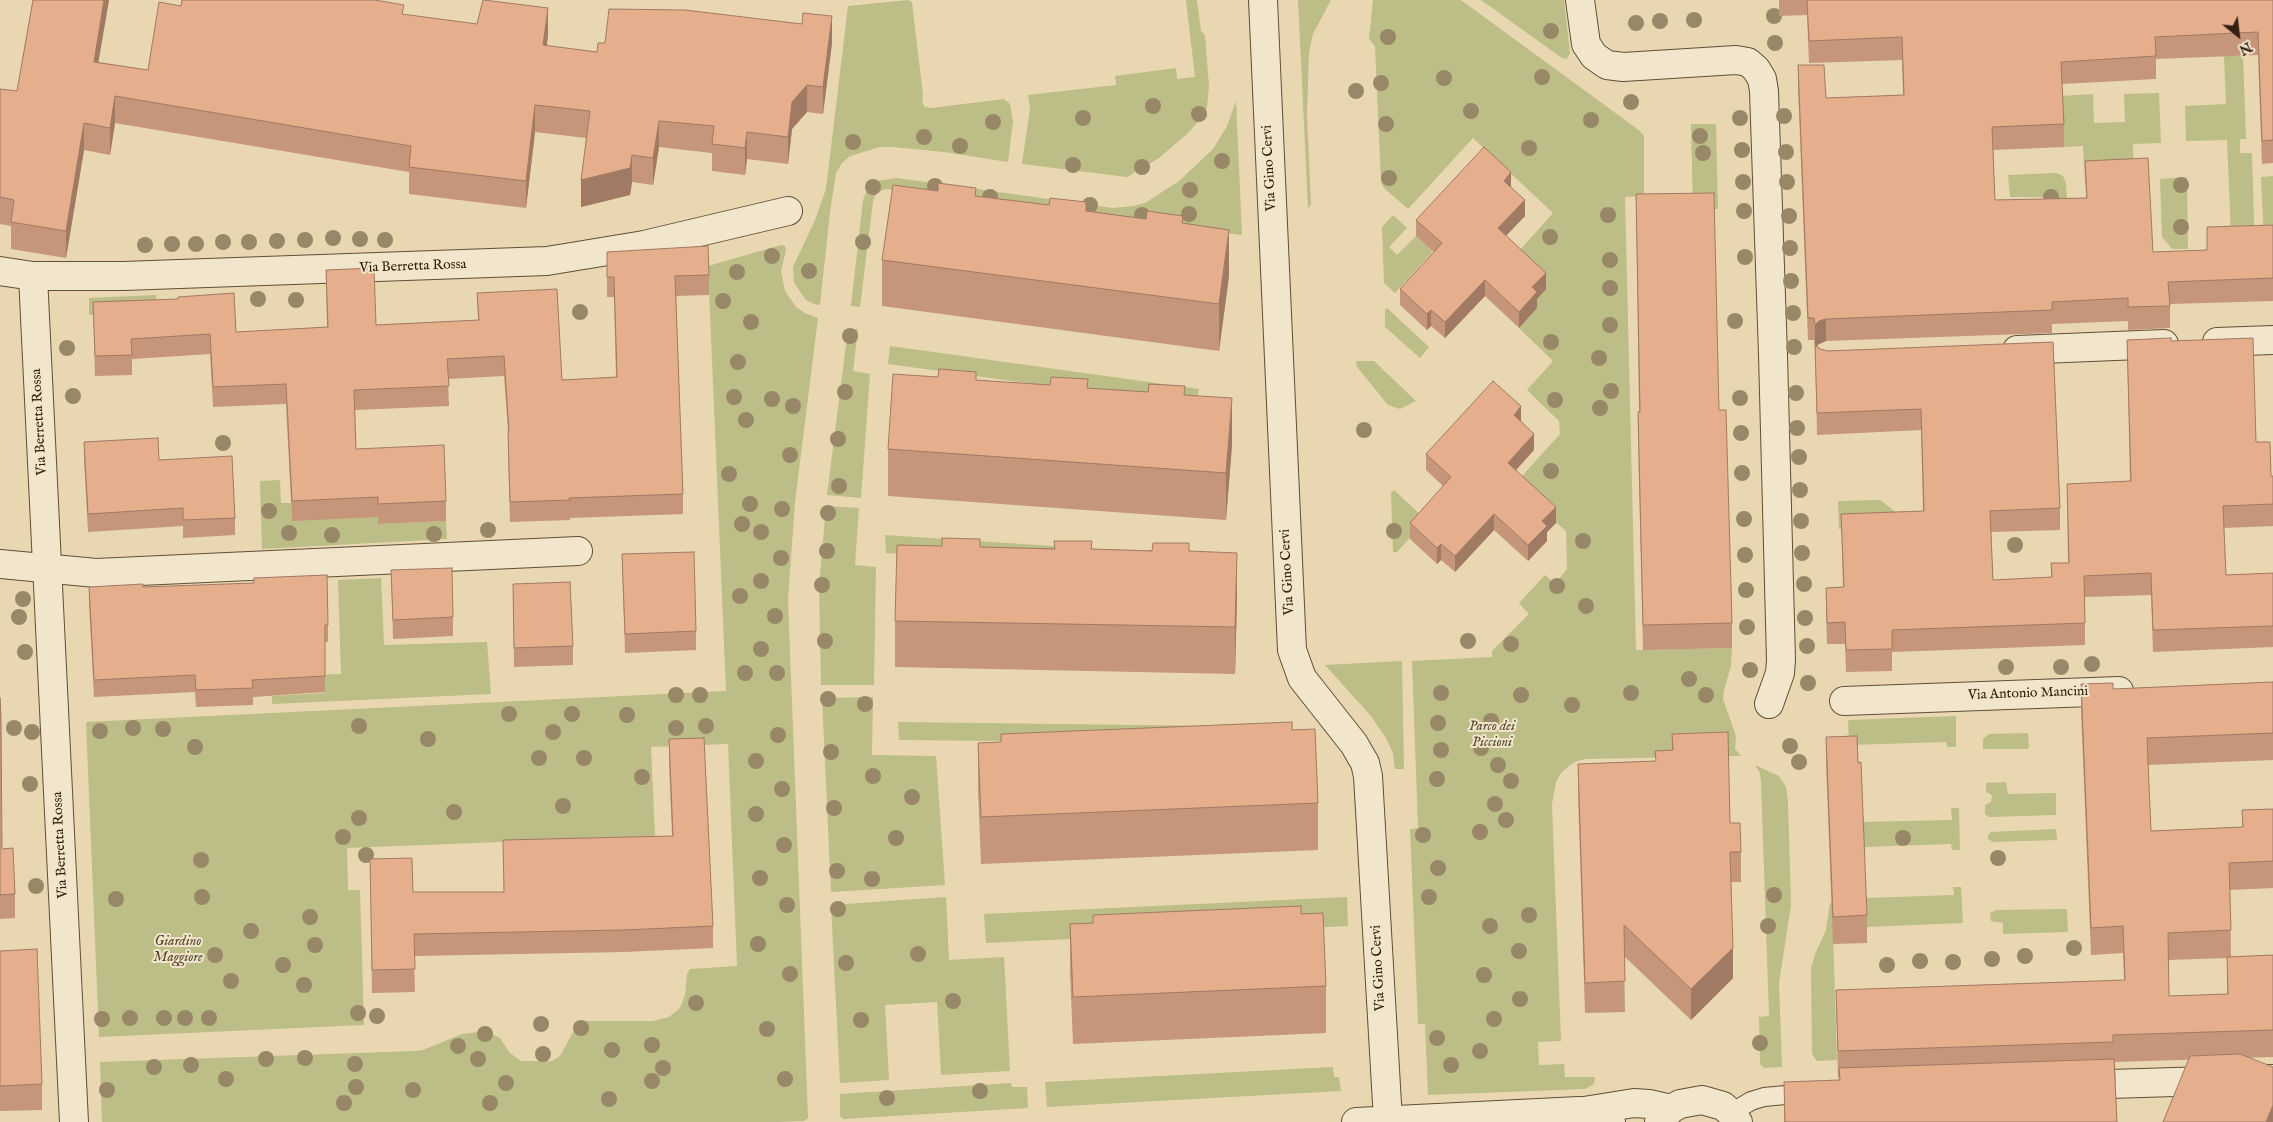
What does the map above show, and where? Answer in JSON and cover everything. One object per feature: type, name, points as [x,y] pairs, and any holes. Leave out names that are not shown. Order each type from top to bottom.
[{"type":"street","name":"Via Gino Cervi","points":[[1263,0],[1292,650],[1302,678],[1354,744],[1360,753],[1366,770],[1388,1121]]},
{"type":"street","points":[[1580,0],[1586,44],[1594,56],[1608,65],[1623,67],[1736,60],[1748,62],[1762,78],[1773,336],[1781,660],[1780,673],[1769,704]]},
{"type":"street","name":"Via Berretta Rossa","points":[[0,271],[33,276],[133,276],[547,261],[644,245],[788,211]]},
{"type":"street","name":"Via Berretta Rossa","points":[[33,276],[74,1122]]},
{"type":"street","points":[[1996,351],[2273,340]]},
{"type":"street","points":[[0,564],[96,573],[578,551]]},
{"type":"street","name":"Via Antonio Mancini","points":[[1844,701],[2143,690]]},
{"type":"street","points":[[2050,1086],[2273,1079]]},
{"type":"street","points":[[1356,1122],[1580,1111],[1634,1103],[1649,1104],[1665,1116],[1680,1104],[1702,1100],[1713,1102],[1735,1118]]},
{"type":"street","points":[[1580,1111],[1611,1122]]},
{"type":"lane","points":[[1735,1118],[1750,1101],[1764,1097],[1822,1093]]},
{"type":"green space","points":[[908,0],[912,2],[923,95],[922,102],[925,107],[931,108],[1004,99],[1010,104],[1013,121],[1008,162],[944,152],[893,147],[880,147],[850,156],[842,163],[836,173],[820,305],[814,304],[806,300],[794,282],[793,267],[815,220],[826,189],[848,6]]},
{"type":"green space","points":[[1186,0],[1197,0],[1201,31],[1205,35],[1209,86],[1207,107],[1202,117],[1188,133],[1159,158],[1127,177],[1022,164],[1030,108],[1028,95],[1116,85],[1115,76],[1176,68],[1177,79],[1195,77]]},
{"type":"green space","points":[[1298,0],[1331,0],[1313,34],[1309,52],[1307,114],[1311,205],[1308,208]]},
{"type":"green space","name":"Parco dei Piccioni","points":[[1373,0],[1461,0],[1640,131],[1644,136],[1644,196],[1625,197],[1636,650],[1732,648],[1731,666],[1723,699],[1736,736],[1735,749],[1741,756],[1586,759],[1577,761],[1569,766],[1561,773],[1556,782],[1552,804],[1561,1041],[1538,1042],[1539,1065],[1564,1064],[1565,1077],[1595,1077],[1594,1084],[1585,1089],[1428,1095],[1425,1024],[1418,1024],[1410,829],[1418,828],[1412,661],[1492,657],[1492,651],[1529,614],[1519,603],[1545,575],[1555,584],[1567,569],[1566,531],[1540,508],[1522,476],[1560,434],[1559,421],[1527,390],[1553,361],[1519,328],[1537,308],[1520,250],[1553,213],[1473,138],[1408,209],[1384,188],[1381,182],[1375,46],[1369,39]]},
{"type":"green space","points":[[1481,0],[1564,0],[1570,53],[1567,59],[1562,58]]},
{"type":"green space","points":[[2243,55],[2246,139],[2240,139],[2240,153],[2252,153],[2255,257],[2232,258],[2227,140],[2186,141],[2185,106],[2226,104],[2224,56]]},
{"type":"green space","points":[[2159,93],[2161,143],[2133,144],[2134,181],[2085,184],[2083,146],[2064,147],[2061,96],[2093,94],[2094,123],[2125,122],[2124,94]]},
{"type":"green space","points":[[1236,101],[1242,235],[886,189],[877,192],[873,201],[860,307],[851,306],[863,200],[869,185],[875,181],[897,178],[1113,208],[1133,206],[1145,203],[1179,181],[1213,149],[1227,126]]},
{"type":"green space","points":[[1691,124],[1716,124],[1718,209],[1693,209]]},
{"type":"green space","points":[[2056,173],[2063,176],[2066,183],[2068,212],[2045,197],[2010,197],[2008,175]]},
{"type":"green space","points":[[2273,176],[2273,240],[2264,240],[2261,177]]},
{"type":"green space","points":[[2187,177],[2188,249],[2172,249],[2162,237],[2160,179]]},
{"type":"green space","points":[[1393,215],[1407,228],[1389,247],[1397,255],[1416,236],[1433,251],[1395,293],[1384,283],[1382,227]]},
{"type":"green space","name":"Giardino Maggiore","points":[[781,245],[785,246],[786,250],[781,271],[785,291],[796,307],[818,318],[795,502],[788,599],[808,1118],[804,1121],[778,1122],[102,1122],[100,1062],[415,1051],[423,1050],[462,1034],[486,1031],[500,1038],[510,1053],[521,1061],[552,1061],[560,1056],[578,1023],[584,1021],[653,1021],[669,1017],[680,1008],[685,995],[687,974],[690,969],[737,966],[728,744],[651,747],[655,836],[347,848],[348,890],[360,890],[364,1025],[99,1037],[86,722],[726,691],[708,266]]},
{"type":"green space","points":[[156,295],[159,353],[138,313],[89,315],[89,298]]},
{"type":"green space","points":[[1387,308],[1429,347],[1420,358],[1385,327],[1385,310]]},
{"type":"green space","points":[[848,329],[858,329],[853,371],[870,374],[861,498],[827,495]]},
{"type":"green space","points":[[890,346],[1199,389],[1195,406],[888,364]]},
{"type":"green space","points":[[1356,361],[1374,361],[1416,401],[1400,409],[1388,405],[1357,367]]},
{"type":"green space","points":[[376,468],[379,524],[446,521],[447,539],[262,549],[260,481],[280,480],[281,503],[291,503],[292,521]]},
{"type":"green space","points":[[1394,490],[1426,520],[1397,552],[1393,552],[1391,493]]},
{"type":"green space","points":[[1880,500],[1901,516],[1894,527],[1839,529],[1838,501]]},
{"type":"green space","points":[[826,506],[859,508],[855,565],[876,567],[874,685],[821,685],[819,586]]},
{"type":"green space","points":[[885,535],[1222,557],[1218,575],[886,553]]},
{"type":"green space","points":[[381,578],[384,645],[487,642],[491,694],[272,704],[272,696],[324,693],[324,686],[313,675],[341,674],[338,580]]},
{"type":"green space","points":[[1402,661],[1404,769],[1395,769],[1393,753],[1386,738],[1371,716],[1325,665]]},
{"type":"green space","points":[[873,697],[872,755],[936,756],[945,885],[831,892],[822,698]]},
{"type":"green space","points":[[1956,716],[1956,747],[1947,747],[1946,742],[1849,745],[1848,720]]},
{"type":"green space","points":[[898,722],[1221,726],[1220,743],[899,740]]},
{"type":"green space","points":[[2028,733],[2029,748],[1983,749],[1983,739],[1989,734]]},
{"type":"green space","points":[[1755,765],[1779,776],[1786,787],[1788,801],[1791,905],[1779,983],[1782,1067],[1764,1068],[1760,1064],[1759,1017],[1769,1016],[1761,782],[1760,773]]},
{"type":"green space","points":[[2006,782],[2008,794],[2056,793],[2056,815],[1989,817],[1985,814],[1985,805],[1991,802],[1992,795],[1986,792],[1986,783]]},
{"type":"green space","points":[[1951,808],[1959,808],[1960,850],[1952,850],[1951,844],[1863,847],[1862,822],[1952,820]]},
{"type":"green space","points":[[2056,829],[2057,840],[1993,842],[1988,839],[1988,835],[1991,832]]},
{"type":"green space","points":[[1953,887],[1961,887],[1963,923],[1866,927],[1865,898],[1954,895]]},
{"type":"green space","points":[[946,897],[949,960],[1004,957],[1010,1071],[941,1075],[937,1002],[885,1005],[889,1080],[840,1083],[831,905]]},
{"type":"green space","points":[[1347,897],[1348,926],[986,943],[984,914]]},
{"type":"green space","points":[[1830,903],[1832,903],[1837,1060],[1817,1061],[1812,1054],[1811,969],[1815,954],[1826,930]]},
{"type":"green space","points":[[2067,909],[2068,932],[2003,934],[2003,923],[1991,921],[1990,913],[1996,910]]},
{"type":"green space","points":[[1333,1067],[1334,1077],[1339,1077],[1341,1091],[1047,1107],[1045,1082]]},
{"type":"green space","points":[[1011,1083],[1012,1087],[1027,1087],[1028,1108],[843,1119],[840,1116],[840,1094]]},
{"type":"building","points":[[33,0],[104,0],[94,62],[148,70],[159,2],[181,6],[182,0],[375,0],[404,5],[402,14],[477,24],[483,0],[548,8],[543,45],[597,52],[598,43],[605,43],[609,9],[685,10],[802,24],[803,13],[832,16],[823,87],[807,85],[792,102],[788,137],[747,132],[745,148],[712,144],[714,126],[659,121],[653,158],[632,155],[630,168],[581,180],[590,111],[535,105],[526,181],[409,167],[411,146],[115,96],[110,128],[84,123],[66,231],[11,222],[14,200],[0,197],[0,89],[17,91]]},
{"type":"building","points":[[1807,0],[2273,0],[2273,140],[2262,141],[2258,32],[2155,37],[2156,56],[2061,62],[2064,124],[1992,127],[1995,200],[2087,198],[2085,161],[2148,158],[2153,252],[2207,250],[2207,227],[2273,225],[2273,278],[2168,282],[2170,306],[2128,307],[2128,298],[2052,302],[2052,310],[1826,319],[1819,321],[1815,325],[1814,318],[1808,318],[1798,65],[1824,65],[1826,98],[1904,95],[1902,37],[1809,41]]},
{"type":"building","points":[[1484,147],[1511,172],[1504,181],[1525,200],[1498,228],[1546,273],[1532,287],[1537,292],[1519,312],[1485,280],[1445,322],[1431,310],[1427,314],[1400,289],[1442,243],[1416,220]]},
{"type":"building","points":[[938,183],[976,188],[975,196],[1049,205],[1050,198],[1086,202],[1086,211],[1146,219],[1147,211],[1183,216],[1182,223],[1229,230],[1219,304],[882,260],[893,185],[938,191]]},
{"type":"building","points":[[1714,193],[1719,410],[1726,410],[1732,623],[1643,625],[1638,412],[1640,412],[1636,194]]},
{"type":"building","points":[[708,246],[709,275],[675,276],[683,494],[510,502],[509,431],[504,356],[447,359],[449,386],[354,390],[356,449],[444,445],[446,501],[378,504],[378,497],[292,501],[286,384],[213,387],[210,334],[131,339],[132,355],[95,356],[93,302],[178,299],[178,297],[234,293],[236,332],[328,327],[326,270],[374,268],[376,325],[479,320],[477,293],[557,289],[562,380],[617,377],[614,277],[607,277],[607,252]]},
{"type":"building","points":[[2171,338],[2171,341],[2253,338],[2256,442],[2270,442],[2273,504],[2223,506],[2226,575],[2273,573],[2273,626],[2153,630],[2151,573],[2084,576],[2085,623],[1892,630],[1892,649],[1846,650],[1845,622],[1827,623],[1826,588],[1844,587],[1841,514],[1924,511],[1921,409],[1817,413],[1815,345],[1820,349],[1828,351],[2053,342],[2060,508],[1990,511],[1993,580],[2052,577],[2051,563],[2069,563],[2067,484],[2131,481],[2127,340]]},
{"type":"building","points":[[939,369],[976,372],[976,380],[1050,385],[1051,377],[1088,379],[1087,388],[1148,392],[1149,384],[1185,386],[1184,395],[1232,398],[1226,473],[888,449],[893,374],[938,377]]},
{"type":"building","points":[[1493,381],[1521,406],[1514,415],[1534,434],[1508,463],[1556,507],[1542,521],[1547,526],[1528,545],[1494,514],[1455,556],[1441,544],[1437,548],[1410,523],[1451,477],[1426,454]]},
{"type":"building","points":[[158,438],[159,460],[232,456],[235,518],[183,520],[183,508],[88,514],[84,442]]},
{"type":"building","points":[[942,538],[980,539],[980,547],[1055,549],[1054,541],[1092,541],[1091,549],[1152,551],[1153,543],[1189,543],[1189,551],[1237,553],[1235,627],[895,621],[897,545],[942,546]]},
{"type":"building","points":[[694,552],[696,631],[625,634],[622,554]]},
{"type":"building","points":[[452,568],[453,617],[393,620],[391,570]]},
{"type":"building","points":[[327,575],[328,625],[325,625],[325,676],[252,680],[253,688],[196,690],[195,675],[94,680],[89,587],[143,584],[143,587],[254,583],[254,578]]},
{"type":"building","points":[[570,582],[573,646],[514,648],[513,584]]},
{"type":"building","points":[[2273,682],[2273,733],[2147,738],[2151,831],[2243,827],[2242,810],[2273,809],[2273,861],[2229,863],[2231,930],[2168,933],[2169,996],[2228,994],[2227,957],[2273,955],[2273,1030],[2113,1035],[2113,1042],[1838,1051],[1836,990],[2125,980],[2123,926],[2091,928],[2081,684],[2113,683],[2113,689]]},
{"type":"building","points":[[0,698],[2,849],[13,848],[15,894],[0,895]]},
{"type":"building","points":[[1292,722],[1292,730],[1315,729],[1318,803],[981,817],[978,743],[1001,742],[1001,734]]},
{"type":"building","points":[[1728,732],[1730,823],[1740,823],[1741,852],[1730,852],[1733,948],[1691,989],[1624,925],[1625,981],[1585,983],[1578,764],[1656,761],[1655,751],[1673,750],[1672,734]]},
{"type":"building","points":[[1857,736],[1858,763],[1861,762],[1867,915],[1833,917],[1826,737]]},
{"type":"building","points":[[704,738],[713,926],[624,930],[414,934],[415,969],[372,970],[370,859],[412,858],[413,892],[504,892],[503,840],[673,836],[669,739]]},
{"type":"building","points":[[1301,906],[1301,914],[1323,913],[1326,986],[1073,997],[1070,924],[1093,923],[1093,915]]},
{"type":"building","points":[[37,949],[42,1084],[0,1086],[0,951]]},
{"type":"building","points":[[2240,1054],[2273,1067],[2273,1105],[2266,1122],[2163,1122],[2190,1056]]},
{"type":"building","points":[[2114,1059],[2117,1122],[1785,1122],[1784,1082],[1840,1080],[1839,1068]]}]
